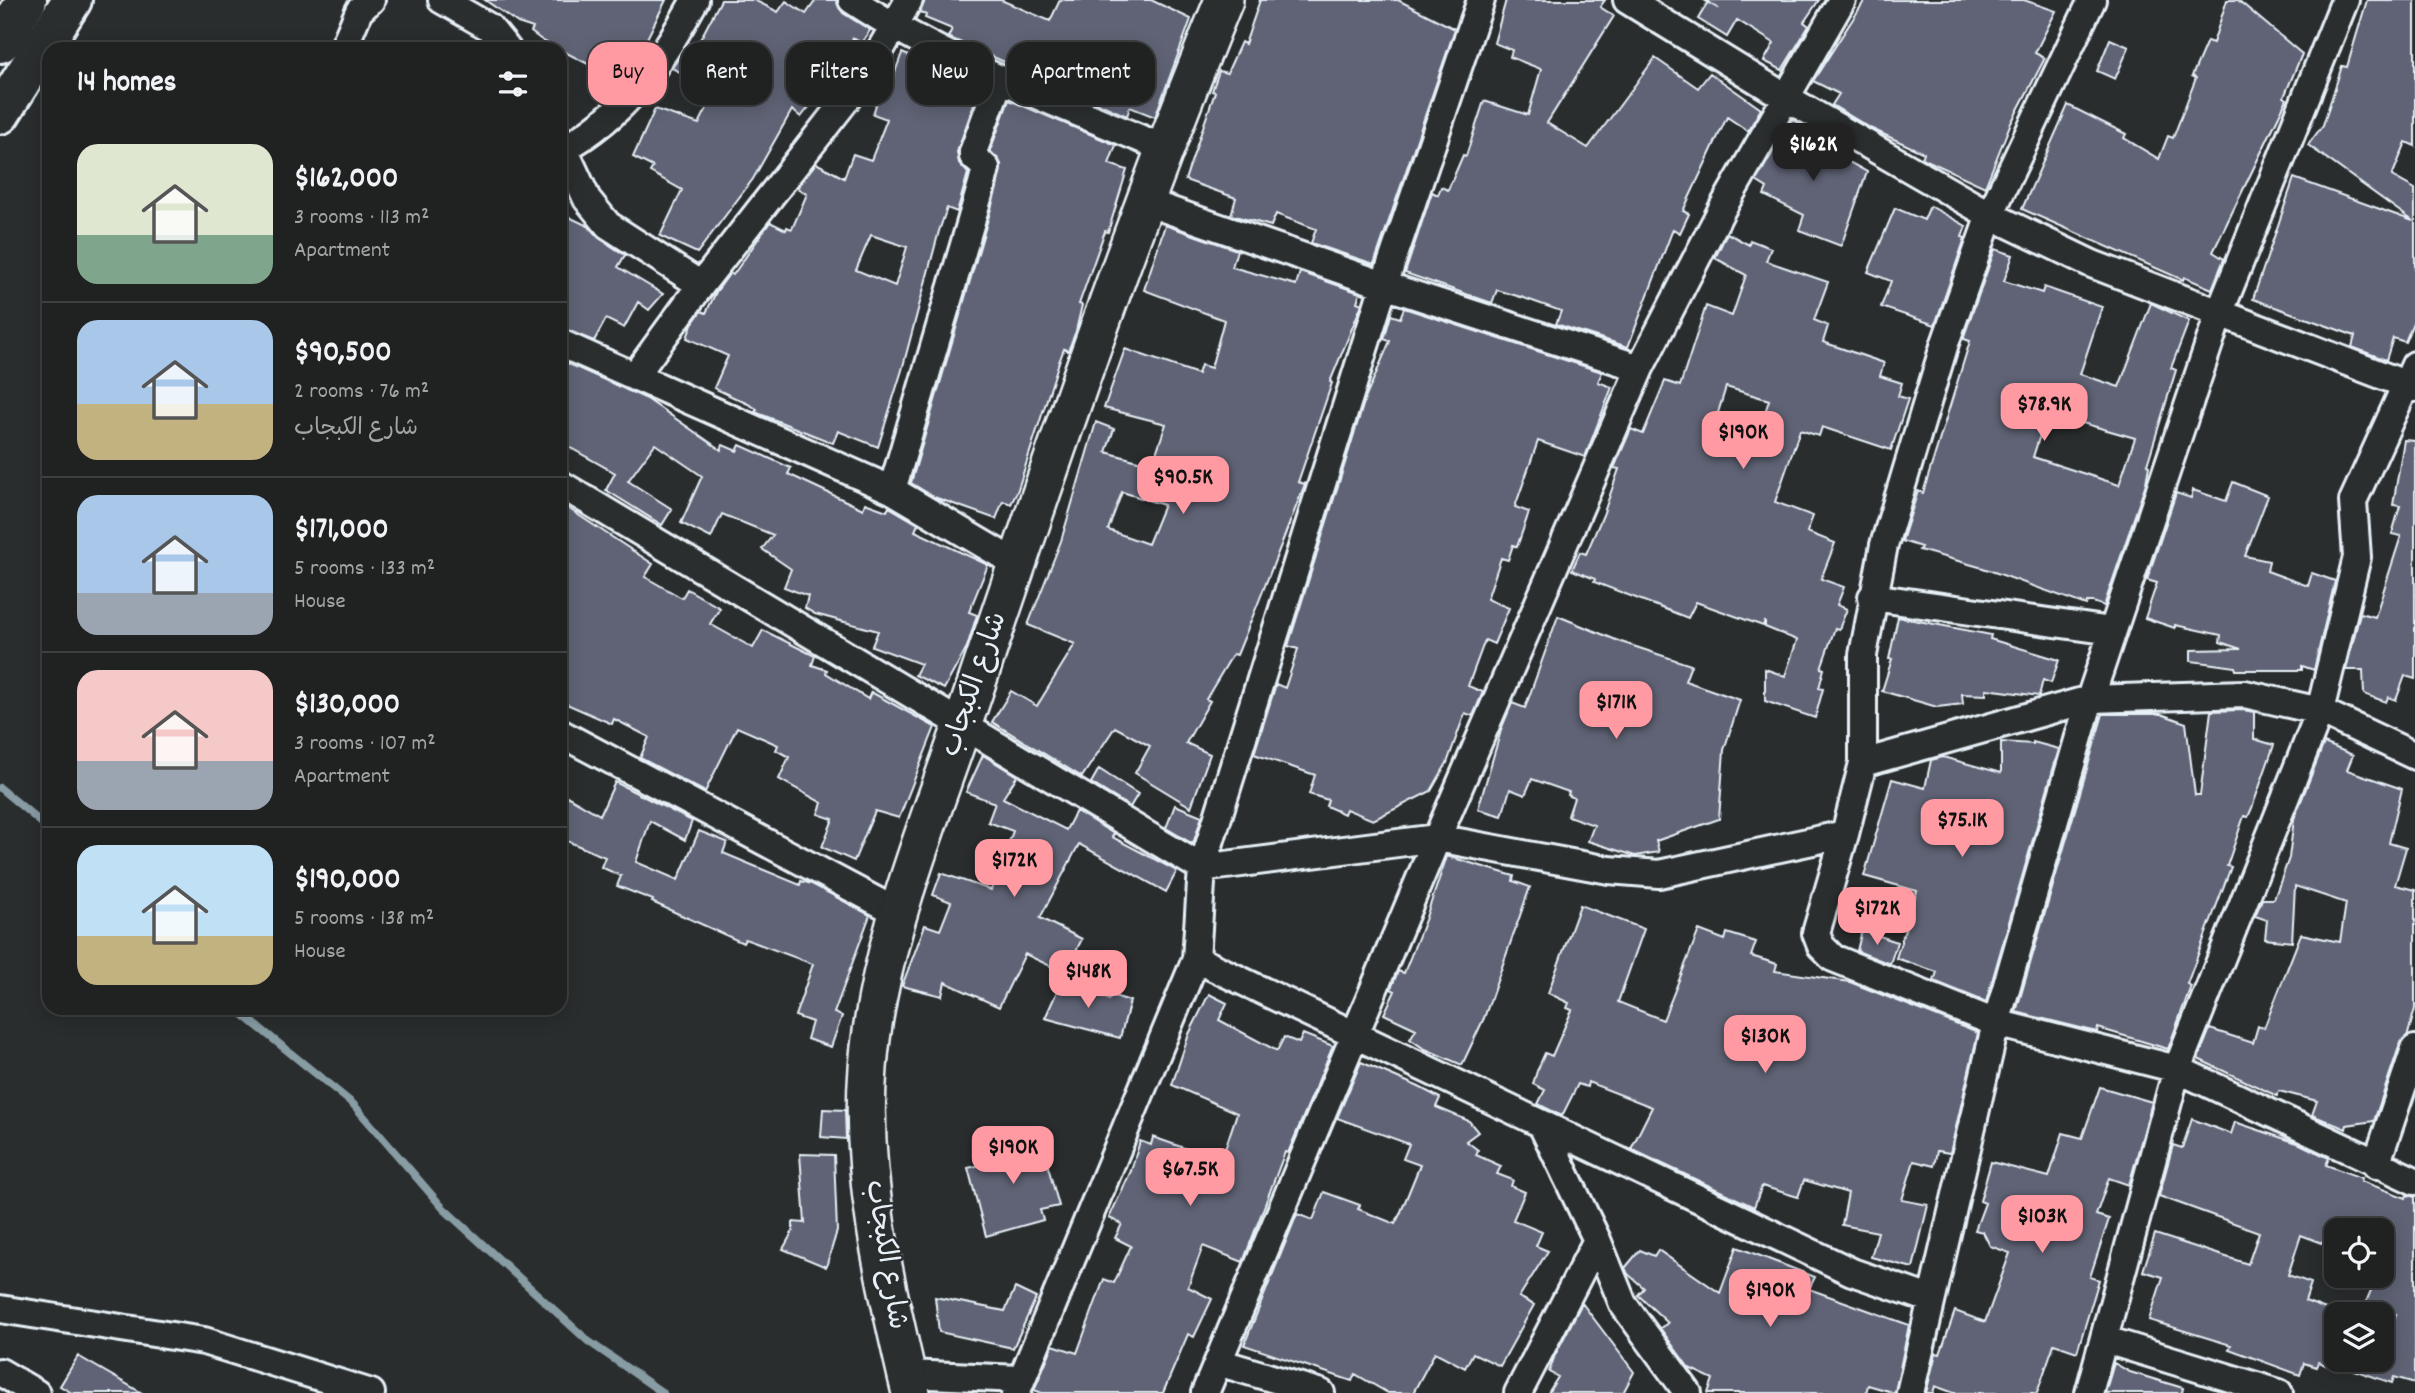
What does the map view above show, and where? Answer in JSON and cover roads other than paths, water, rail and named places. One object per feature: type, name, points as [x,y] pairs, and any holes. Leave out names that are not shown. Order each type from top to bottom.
[{"type":"main road","points":[[0,43],[27,0]]},
{"type":"main road","points":[[45,42],[72,0]]},
{"type":"main road","name":"شارع الكبجاب","points":[[909,1384],[874,1214],[868,1146],[868,1068],[881,974],[962,726],[1143,201],[1224,0]]},
{"type":"main road","points":[[0,114],[42,48]]},
{"type":"street","points":[[346,42],[359,11],[371,0]]},
{"type":"street","points":[[442,0],[489,27],[501,42]]},
{"type":"street","points":[[567,147],[605,123],[622,108],[695,0]]},
{"type":"street","points":[[852,0],[894,28],[1000,79],[1163,148]]},
{"type":"street","points":[[634,377],[701,285],[867,73],[909,0]]},
{"type":"street","points":[[909,1384],[1018,1386],[1196,959],[1202,868],[1384,285],[1481,0]]},
{"type":"street","points":[[1627,0],[1990,215],[2092,264],[2219,314],[2412,379],[2353,501],[2357,557],[2320,711],[2177,1069],[2106,1340],[2089,1393]]},
{"type":"street","points":[[1205,1393],[1437,838],[1640,368],[1785,96],[1842,0]]},
{"type":"street","points":[[2092,0],[1990,215],[1945,343],[1884,545],[1863,655],[1863,763],[1816,933],[1821,946],[1833,958],[1996,1023],[2177,1069],[2376,1165],[2415,1181]]},
{"type":"street","points":[[1910,1393],[1996,1023],[2090,699],[2219,314],[2345,0]]},
{"type":"street","points":[[892,490],[984,180],[986,168],[983,162],[973,156],[973,152],[1000,79]]},
{"type":"street","points":[[567,160],[587,199],[608,225],[701,285]]},
{"type":"street","points":[[1143,201],[1384,285],[1640,368]]},
{"type":"street","points":[[567,346],[892,490],[1017,564]]},
{"type":"street","points":[[567,488],[1202,868],[1437,838],[1609,870],[1659,874],[1845,834]]},
{"type":"street","points":[[1872,597],[2112,631]]},
{"type":"street","points":[[1863,763],[2090,699],[2245,694],[2320,711],[2415,756]]},
{"type":"street","points":[[567,737],[899,913]]},
{"type":"street","points":[[1196,959],[1852,1272],[1930,1299]]},
{"type":"street","points":[[2376,1165],[2415,1049]]},
{"type":"street","points":[[1541,1123],[1597,1240],[1623,1304],[1688,1393]]},
{"type":"street","points":[[1518,1393],[1597,1240]]},
{"type":"street","points":[[0,1308],[204,1342],[371,1393]]},
{"type":"street","points":[[2106,1340],[2279,1393]]},
{"type":"street","points":[[1218,1362],[1321,1393]]},
{"type":"street","points":[[0,1371],[36,1393]]},
{"type":"waterway","points":[[0,788],[42,823]]},
{"type":"waterway","points":[[244,1015],[353,1104],[443,1208],[588,1341],[663,1393]]}]
